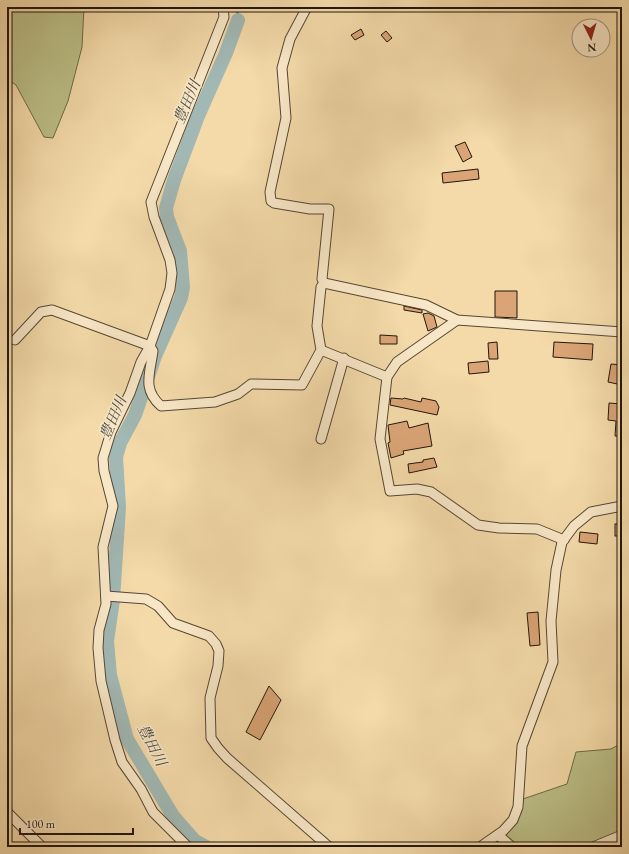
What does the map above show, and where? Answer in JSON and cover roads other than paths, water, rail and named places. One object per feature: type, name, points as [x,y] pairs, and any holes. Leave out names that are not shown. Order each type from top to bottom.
[{"type":"street","points":[[188,847],[153,812],[141,789],[122,762],[115,740],[101,681],[98,648],[100,630],[106,604],[103,547],[113,506],[104,471],[103,458],[111,432],[130,393],[141,362],[150,346],[170,289],[172,273],[170,260],[154,217],[151,202],[224,17],[223,7]]},
{"type":"street","points":[[307,7],[290,39],[282,68],[286,118],[270,192],[271,201],[278,205],[329,209],[322,279],[324,284]]},
{"type":"street","points":[[15,340],[41,312],[52,310],[150,346],[153,351],[148,389],[154,400],[161,406],[169,407],[216,402],[238,394],[251,384],[302,385],[321,350],[317,326],[321,287],[324,284]]},
{"type":"street","points":[[324,284],[426,306],[457,320],[622,332]]},
{"type":"street","points":[[457,320],[397,362],[387,377],[380,439],[390,491],[417,490],[431,492],[478,526],[537,529],[564,540]]},
{"type":"street","points":[[321,350],[344,358],[387,377]]},
{"type":"street","points":[[321,438],[344,358]]},
{"type":"street","points":[[480,847],[503,832],[513,820],[518,807],[522,746],[553,662],[551,621],[556,570],[564,540],[574,526],[591,512],[622,506]]},
{"type":"street","points":[[106,596],[146,599],[158,606],[173,623],[208,636],[219,651],[218,666],[210,698],[211,738],[227,758],[329,847]]},
{"type":"street","points":[[7,812],[42,847]]},
{"type":"street","points":[[498,835],[512,847]]},
{"type":"street","points":[[593,847],[622,835]]},
{"type":"waterway","points":[[237,7],[238,20]]},
{"type":"waterway","name":"豊田川","points":[[206,847],[195,841],[173,816],[127,739],[110,675],[107,641],[113,600],[119,507],[116,457],[120,443],[135,415],[155,356],[181,298],[183,287],[180,251],[167,217],[166,208],[174,180],[198,116],[226,53],[238,20]]}]
